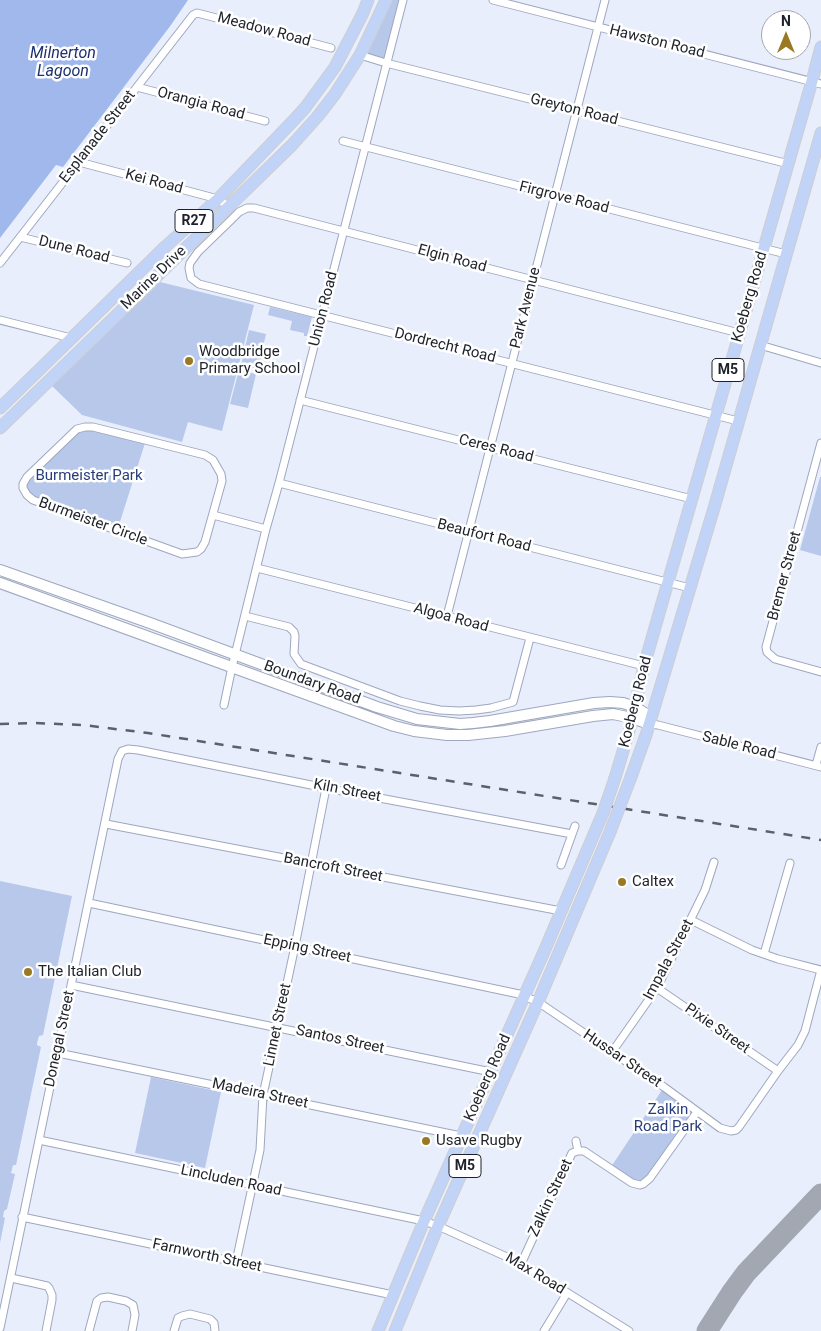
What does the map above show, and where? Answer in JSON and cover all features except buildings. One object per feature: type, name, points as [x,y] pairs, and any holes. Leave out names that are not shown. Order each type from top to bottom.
[{"type":"main road","name":"Marine Drive","points":[[0,408],[165,247],[218,199],[293,121],[335,66],[368,0]]},
{"type":"main road","name":"Marine Drive","points":[[0,428],[292,145],[335,94],[360,55],[386,0]]},
{"type":"main road","name":"Koeberg Road","points":[[378,1331],[424,1221],[525,996],[596,830],[615,778],[644,666],[715,416],[789,164],[817,82],[821,46]]},
{"type":"main road","name":"Koeberg Road","points":[[395,1331],[438,1226],[538,1002],[610,832],[653,722],[821,133]]},
{"type":"main road","name":"Boundary Road","points":[[0,570],[400,715],[432,722],[460,724],[490,722],[606,702],[620,703],[633,712]]},
{"type":"main road","name":"Boundary Road","points":[[0,583],[394,726],[429,733],[487,734],[604,714],[633,712]]},
{"type":"main road","points":[[633,712],[653,722]]},
{"type":"street","name":"Union Road","points":[[224,705],[266,529],[403,0]]},
{"type":"street","name":"Hawston Road","points":[[493,0],[817,82]]},
{"type":"street","name":"Park Avenue","points":[[447,616],[605,0]]},
{"type":"street","name":"Meadow Road","points":[[197,13],[331,48]]},
{"type":"street","name":"Esplanade Street","points":[[0,263],[193,15],[197,13]]},
{"type":"street","name":"Greyton Road","points":[[360,55],[789,164]]},
{"type":"street","name":"Orangia Road","points":[[137,87],[265,121]]},
{"type":"street","name":"Firgrove Road","points":[[343,141],[786,254]]},
{"type":"street","name":"Kei Road","points":[[79,162],[218,199],[228,206]]},
{"type":"street","name":"Elgin Road","points":[[189,268],[190,263],[198,252],[235,216],[247,208],[261,209],[740,333]]},
{"type":"street","name":"Dune Road","points":[[20,237],[127,263]]},
{"type":"street","name":"Dordrecht Road","points":[[189,268],[191,278],[198,284],[738,421]]},
{"type":"street","points":[[0,320],[71,338]]},
{"type":"street","points":[[760,345],[821,363]]},
{"type":"street","name":"Ceres Road","points":[[300,400],[692,499]]},
{"type":"street","name":"Burmeister Circle","points":[[93,427],[205,455],[213,460],[221,474],[222,481],[213,515],[205,542],[201,548],[197,552],[182,554],[32,500],[24,491],[23,484],[27,477],[77,429],[93,427]]},
{"type":"street","name":"Bremer Street","points":[[821,443],[766,647],[767,652],[775,659],[821,672]]},
{"type":"street","name":"Beaufort Road","points":[[279,483],[690,588]]},
{"type":"street","points":[[213,515],[266,529]]},
{"type":"street","name":"Algoa Road","points":[[257,568],[644,666]]},
{"type":"street","points":[[245,616],[288,627],[294,632],[294,654],[301,664],[400,701],[440,710],[476,710],[513,702],[530,638]]},
{"type":"street","name":"Sable Road","points":[[653,722],[819,766]]},
{"type":"street","points":[[819,766],[821,747]]},
{"type":"street","name":"Kiln Street","points":[[122,751],[128,749],[138,750],[326,788],[572,834]]},
{"type":"street","name":"Donegal Street","points":[[0,1328],[118,759],[122,751]]},
{"type":"street","name":"Linnet Street","points":[[236,1262],[260,1150],[263,1095],[326,788]]},
{"type":"street","name":"Bancroft Street","points":[[106,824],[561,911]]},
{"type":"street","points":[[561,865],[575,826]]},
{"type":"street","name":"Impala Street","points":[[612,1052],[657,988],[705,890],[714,862]]},
{"type":"street","points":[[764,954],[790,863]]},
{"type":"street","name":"Epping Street","points":[[89,903],[518,993],[538,1002]]},
{"type":"street","points":[[691,920],[736,943],[764,954],[821,970],[805,1031],[792,1054],[778,1071]]},
{"type":"street","name":"Santos Street","points":[[71,985],[491,1072]]},
{"type":"street","name":"Pixie Street","points":[[657,988],[778,1071]]},
{"type":"street","name":"Hussar Street","points":[[538,1002],[664,1087],[720,1128],[731,1131],[740,1127],[778,1071]]},
{"type":"street","name":"Madeira Street","points":[[58,1053],[462,1136]]},
{"type":"street","name":"Zalkin Street","points":[[521,1264],[570,1155],[578,1150],[586,1152],[632,1184],[643,1184],[650,1178],[697,1112]]},
{"type":"street","name":"Lincluden Road","points":[[39,1140],[424,1221],[438,1226]]},
{"type":"street","points":[[576,1141],[578,1150]]},
{"type":"street","name":"Farnworth Street","points":[[22,1217],[393,1295]]},
{"type":"street","name":"Max Road","points":[[438,1226],[518,1262],[629,1331]]},
{"type":"street","points":[[11,1278],[49,1288],[52,1300],[46,1331]]},
{"type":"street","points":[[544,1331],[567,1293]]},
{"type":"street","points":[[89,1331],[97,1301],[108,1297],[126,1301],[133,1305],[135,1315],[132,1331]]},
{"type":"street","points":[[174,1331],[178,1318],[190,1314],[210,1319],[214,1323],[216,1331]]},
{"type":"green space","points":[[386,0],[403,0],[386,63],[360,55]]},
{"type":"green space","name":"Woodbridge Primary School","points":[[160,282],[254,305],[222,431],[188,422],[182,442],[82,415],[51,385]]},
{"type":"green space","points":[[270,307],[312,317],[307,336],[304,336],[304,333],[290,330],[292,321],[268,315]]},
{"type":"green space","points":[[249,330],[266,334],[258,369],[241,365]]},
{"type":"green space","points":[[239,370],[256,374],[248,408],[230,404]]},
{"type":"green space","name":"Burmeister Park","points":[[85,427],[146,440],[117,531],[33,500],[23,484]]},
{"type":"green space","points":[[821,477],[821,556],[800,550]]},
{"type":"green space","name":"The Italian Club","points":[[0,881],[72,896],[43,1035],[39,1036],[37,1043],[41,1047],[16,1165],[13,1165],[11,1173],[15,1174],[7,1209],[4,1211],[3,1217],[5,1218],[0,1243]]},
{"type":"green space","points":[[151,1077],[221,1092],[205,1168],[135,1153]]},
{"type":"green space","name":"Zalkin Road Park","points":[[664,1087],[697,1112],[651,1180],[637,1184],[611,1167]]},
{"type":"water","name":"Milnerton Lagoon","points":[[0,0],[188,0],[63,167],[56,165],[0,238]]},
{"type":"taxiway","points":[[707,1331],[746,1273],[821,1194]]},
{"type":"railway","points":[[0,724],[83,725],[148,733],[821,840]]},
{"type":"place","name":"Woodbridge Primary School","points":[[189,361]]},
{"type":"place","name":"Caltex","points":[[622,882]]},
{"type":"place","name":"The Italian Club","points":[[28,972]]},
{"type":"place","name":"Usave Rugby","points":[[426,1141]]}]
